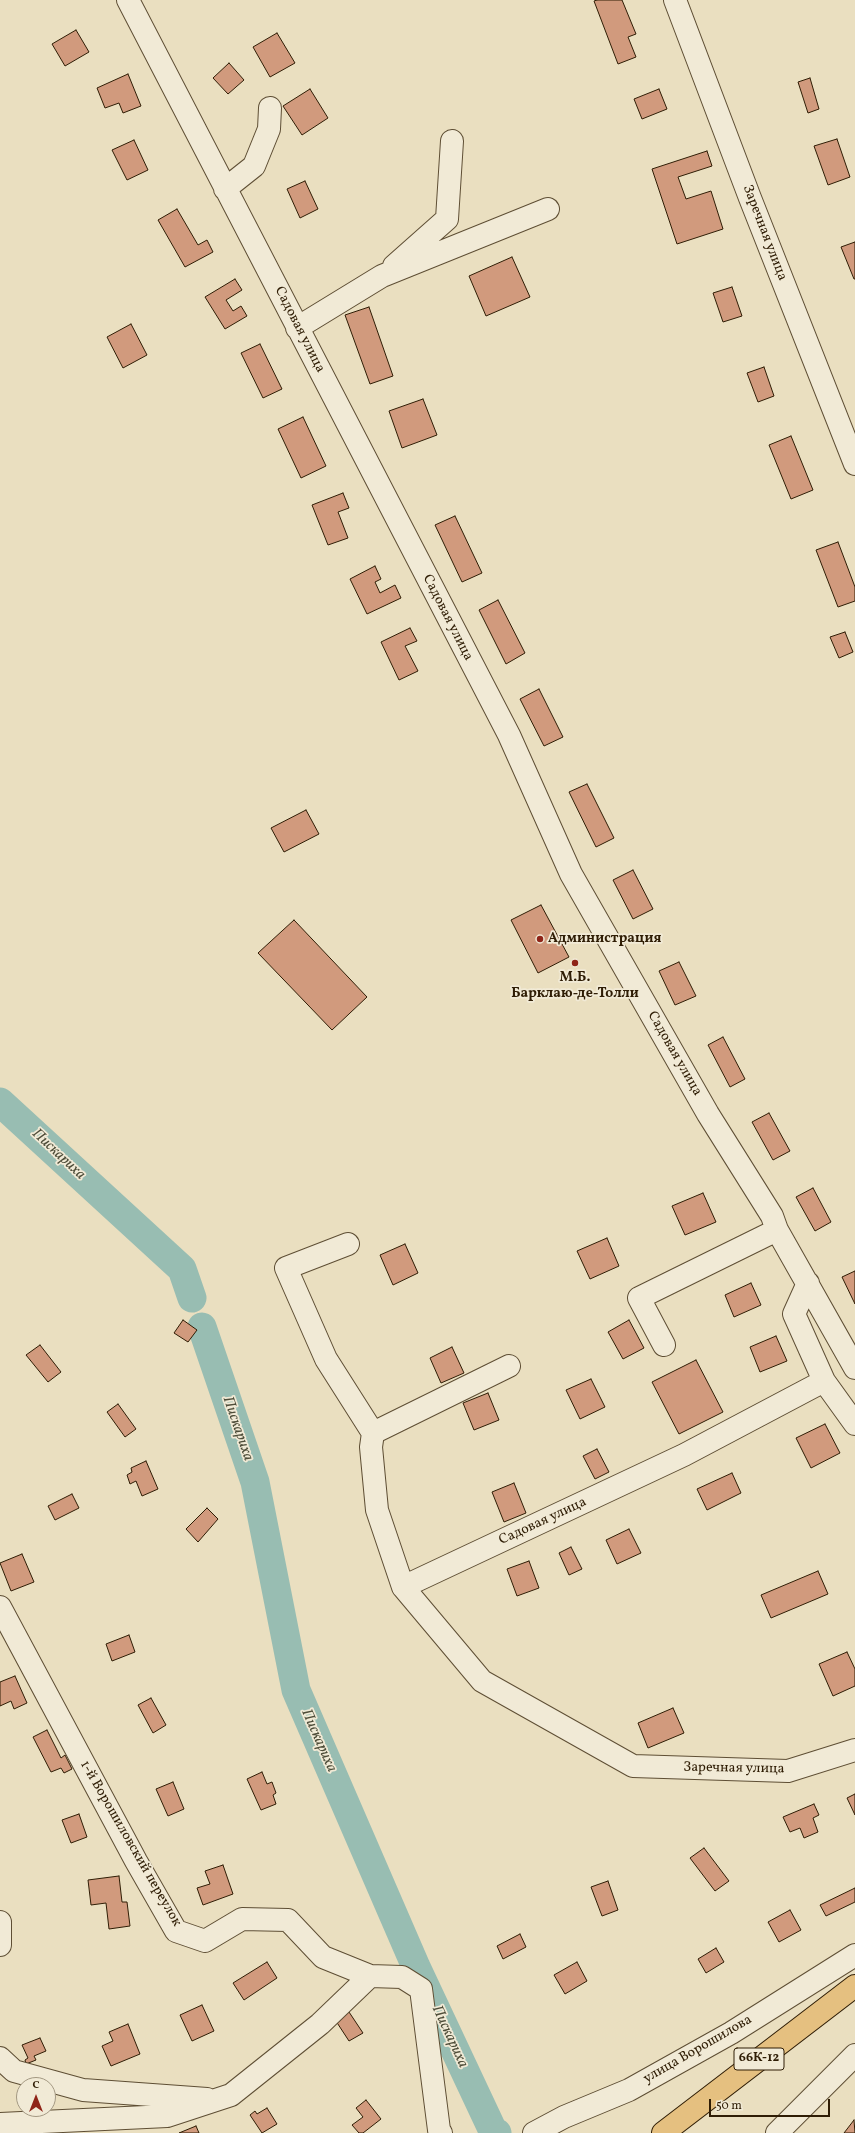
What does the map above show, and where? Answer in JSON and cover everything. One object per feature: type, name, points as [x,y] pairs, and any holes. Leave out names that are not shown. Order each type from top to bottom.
[{"type":"main road","name":"66К-12","points":[[663,2133],[855,1986]]},
{"type":"street","name":"Садовая улица","points":[[128,0],[509,735],[571,874],[708,1114],[772,1216],[777,1230],[855,1368]]},
{"type":"street","name":"Заречная улица","points":[[676,0],[750,198],[855,464]]},
{"type":"street","points":[[225,188],[254,166],[269,129],[270,108]]},
{"type":"street","points":[[382,276],[446,218],[452,141]]},
{"type":"street","points":[[297,328],[382,276],[548,209]]},
{"type":"street","points":[[664,1345],[640,1298],[777,1230]]},
{"type":"street","points":[[348,1244],[286,1268],[326,1359],[373,1433],[370,1447],[377,1510],[403,1587]]},
{"type":"street","points":[[808,1283],[794,1314],[824,1381],[855,1424]]},
{"type":"street","points":[[373,1433],[509,1366]]},
{"type":"street","name":"Садовая улица","points":[[403,1587],[684,1455],[824,1381]]},
{"type":"street","name":"Заречная улица","points":[[403,1587],[482,1680],[633,1766],[788,1771],[855,1750]]},
{"type":"street","name":"1-й Ворошиловский переулок","points":[[0,1607],[136,1861],[176,1931],[205,1941],[242,1919],[288,1920],[323,1957],[370,1976]]},
{"type":"street","points":[[0,1922],[0,1945]]},
{"type":"street","name":"улица Ворошилова","points":[[534,2133],[564,2117],[629,2090],[724,2037],[855,1955]]},
{"type":"street","points":[[0,2124],[167,2116],[231,2095],[320,2024],[370,1976],[402,1977],[421,1989],[441,2133]]},
{"type":"street","points":[[777,2133],[855,2055]]},
{"type":"street","points":[[0,2058],[14,2071],[83,2090],[218,2099]]},
{"type":"building","points":[[622,0],[636,34],[628,37],[636,57],[618,64],[594,1]]},
{"type":"building","points":[[76,30],[89,52],[65,66],[52,44]]},
{"type":"building","points":[[277,33],[295,63],[270,77],[253,47]]},
{"type":"building","points":[[229,63],[244,80],[228,94],[213,78]]},
{"type":"building","points":[[128,74],[141,106],[123,113],[119,103],[105,108],[97,88]]},
{"type":"building","points":[[810,78],[819,109],[808,113],[798,82]]},
{"type":"building","points":[[310,89],[328,118],[302,135],[283,106]]},
{"type":"building","points":[[659,89],[667,109],[642,119],[634,99]]},
{"type":"building","points":[[837,139],[850,177],[828,185],[814,146]]},
{"type":"building","points":[[134,140],[148,170],[127,180],[112,150]]},
{"type":"building","points":[[707,151],[712,166],[678,177],[686,199],[711,191],[723,229],[677,244],[652,169]]},
{"type":"building","points":[[305,181],[318,209],[300,218],[287,189]]},
{"type":"building","points":[[177,209],[198,245],[207,240],[213,252],[185,267],[158,220]]},
{"type":"building","points":[[855,242],[855,279],[854,279],[841,247]]},
{"type":"building","points":[[512,257],[530,297],[486,316],[469,276]]},
{"type":"building","points":[[235,279],[242,290],[226,300],[233,311],[241,306],[247,316],[225,329],[205,297]]},
{"type":"building","points":[[732,287],[742,316],[723,322],[713,293]]},
{"type":"building","points":[[369,307],[393,376],[370,384],[345,315]]},
{"type":"building","points":[[131,324],[147,355],[123,368],[107,337]]},
{"type":"building","points":[[260,344],[282,389],[263,398],[241,353]]},
{"type":"building","points":[[764,367],[774,396],[758,402],[747,373]]},
{"type":"building","points":[[423,399],[437,435],[402,448],[389,411]]},
{"type":"building","points":[[303,417],[326,466],[301,478],[278,429]]},
{"type":"building","points":[[791,436],[813,490],[791,499],[769,445]]},
{"type":"building","points":[[343,493],[349,508],[338,512],[348,538],[328,545],[312,505]]},
{"type":"building","points":[[455,516],[482,573],[462,582],[435,525]]},
{"type":"building","points":[[838,542],[855,587],[855,601],[838,607],[816,550]]},
{"type":"building","points":[[375,566],[381,579],[375,582],[380,593],[395,585],[401,598],[367,614],[350,579]]},
{"type":"building","points":[[498,600],[525,653],[506,664],[479,610]]},
{"type":"building","points":[[410,628],[417,641],[405,646],[418,671],[399,680],[381,642]]},
{"type":"building","points":[[845,632],[853,652],[839,658],[830,637]]},
{"type":"building","points":[[539,689],[563,737],[544,746],[520,699]]},
{"type":"building","points":[[587,784],[614,838],[596,847],[569,792]]},
{"type":"building","points":[[306,810],[319,834],[284,852],[271,828]]},
{"type":"building","points":[[633,870],[653,909],[633,919],[613,880]]},
{"type":"building","name":"Администрация","points":[[541,905],[569,957],[538,973],[511,920]]},
{"type":"building","points":[[294,920],[367,997],[332,1030],[258,953]]},
{"type":"building","points":[[679,962],[696,996],[675,1005],[659,971]]},
{"type":"building","points":[[723,1037],[745,1079],[730,1087],[708,1045]]},
{"type":"building","points":[[769,1113],[790,1151],[773,1160],[752,1122]]},
{"type":"building","points":[[813,1188],[831,1222],[815,1231],[796,1197]]},
{"type":"building","points":[[703,1193],[716,1222],[685,1235],[672,1206]]},
{"type":"building","points":[[607,1238],[619,1266],[590,1279],[577,1251]]},
{"type":"building","points":[[405,1244],[418,1273],[393,1285],[380,1255]]},
{"type":"building","points":[[855,1271],[855,1304],[842,1277]]},
{"type":"building","points":[[751,1283],[761,1305],[734,1317],[725,1295]]},
{"type":"building","points":[[183,1320],[197,1330],[188,1342],[174,1333]]},
{"type":"building","points":[[629,1320],[644,1348],[623,1359],[608,1332]]},
{"type":"building","points":[[776,1336],[787,1361],[760,1372],[750,1347]]},
{"type":"building","points":[[40,1345],[61,1372],[48,1382],[26,1355]]},
{"type":"building","points":[[452,1347],[464,1373],[441,1383],[430,1358]]},
{"type":"building","points":[[696,1360],[723,1412],[679,1434],[652,1382]]},
{"type":"building","points":[[591,1379],[605,1407],[580,1419],[566,1390]]},
{"type":"building","points":[[488,1393],[499,1420],[474,1430],[463,1403]]},
{"type":"building","points":[[118,1404],[136,1429],[125,1437],[107,1412]]},
{"type":"building","points":[[825,1424],[840,1453],[811,1468],[796,1438]]},
{"type":"building","points":[[597,1449],[609,1472],[595,1479],[583,1456]]},
{"type":"building","points":[[146,1461],[158,1489],[142,1496],[136,1481],[130,1484],[127,1475],[132,1472],[131,1468]]},
{"type":"building","points":[[732,1473],[741,1493],[707,1510],[697,1489]]},
{"type":"building","points":[[514,1483],[526,1513],[504,1522],[492,1492]]},
{"type":"building","points":[[72,1494],[79,1508],[55,1520],[48,1506]]},
{"type":"building","points":[[207,1508],[218,1519],[198,1542],[186,1529]]},
{"type":"building","points":[[629,1529],[641,1553],[617,1564],[606,1540]]},
{"type":"building","points":[[571,1547],[582,1569],[569,1575],[559,1553]]},
{"type":"building","points":[[22,1554],[34,1582],[11,1591],[0,1563]]},
{"type":"building","points":[[529,1561],[539,1588],[517,1596],[507,1569]]},
{"type":"building","points":[[818,1571],[828,1594],[771,1618],[761,1595]]},
{"type":"building","points":[[129,1635],[135,1652],[112,1661],[106,1644]]},
{"type":"building","points":[[847,1652],[855,1669],[855,1686],[833,1696],[819,1664]]},
{"type":"building","points":[[15,1676],[27,1703],[14,1709],[11,1701],[0,1706],[0,1682]]},
{"type":"building","points":[[151,1698],[166,1725],[153,1733],[138,1705]]},
{"type":"building","points":[[673,1708],[684,1733],[648,1748],[638,1723]]},
{"type":"building","points":[[47,1730],[61,1758],[65,1755],[72,1769],[64,1773],[61,1768],[51,1772],[33,1737]]},
{"type":"building","points":[[262,1772],[267,1784],[272,1782],[276,1793],[273,1795],[276,1804],[261,1810],[247,1779]]},
{"type":"building","points":[[173,1782],[184,1809],[168,1816],[156,1789]]},
{"type":"building","points":[[855,1794],[855,1815],[847,1798]]},
{"type":"building","points":[[814,1804],[819,1815],[813,1818],[818,1832],[804,1838],[800,1828],[790,1832],[783,1817]]},
{"type":"building","points":[[79,1814],[87,1837],[71,1843],[62,1820]]},
{"type":"building","points":[[704,1848],[729,1881],[715,1891],[690,1858]]},
{"type":"building","points":[[223,1865],[233,1894],[203,1905],[197,1888],[210,1884],[205,1871]]},
{"type":"building","points":[[119,1876],[122,1902],[127,1902],[130,1926],[109,1929],[106,1903],[91,1905],[88,1880]]},
{"type":"building","points":[[608,1881],[618,1910],[602,1916],[591,1887]]},
{"type":"building","points":[[855,1888],[855,1902],[826,1916],[820,1905]]},
{"type":"building","points":[[790,1910],[801,1930],[779,1942],[768,1922]]},
{"type":"building","points":[[520,1934],[526,1947],[503,1959],[497,1946]]},
{"type":"building","points":[[716,1948],[724,1962],[706,1973],[698,1959]]},
{"type":"building","points":[[267,1962],[277,1978],[244,2000],[233,1983]]},
{"type":"building","points":[[577,1962],[587,1981],[565,1994],[554,1975]]},
{"type":"building","points":[[202,2005],[214,2031],[192,2041],[180,2015]]},
{"type":"building","points":[[345,2006],[363,2033],[349,2041],[332,2015]]},
{"type":"building","points":[[128,2024],[140,2054],[111,2066],[102,2046],[113,2041],[109,2032]]},
{"type":"building","points":[[40,2038],[46,2051],[34,2056],[36,2060],[26,2064],[25,2060],[28,2058],[22,2045]]},
{"type":"building","points":[[366,2100],[381,2119],[363,2133],[359,2133],[352,2125],[363,2117],[356,2108]]},
{"type":"building","points":[[267,2108],[277,2124],[262,2133],[250,2115],[255,2111],[257,2114]]},
{"type":"building","points":[[854,2120],[855,2133],[844,2133]]},
{"type":"building","points":[[196,2126],[199,2133],[179,2133]]},
{"type":"waterway","name":"Пискариха","points":[[0,1102],[182,1269],[192,1298]]},
{"type":"waterway","name":"Пискариха","points":[[202,1327],[255,1482],[296,1690],[416,1967],[493,2131],[497,2133]]},
{"type":"place","name":"Администрация","points":[[540,939]]},
{"type":"place","name":"М.Б. Барклаю-де-Толли","points":[[575,963]]}]
